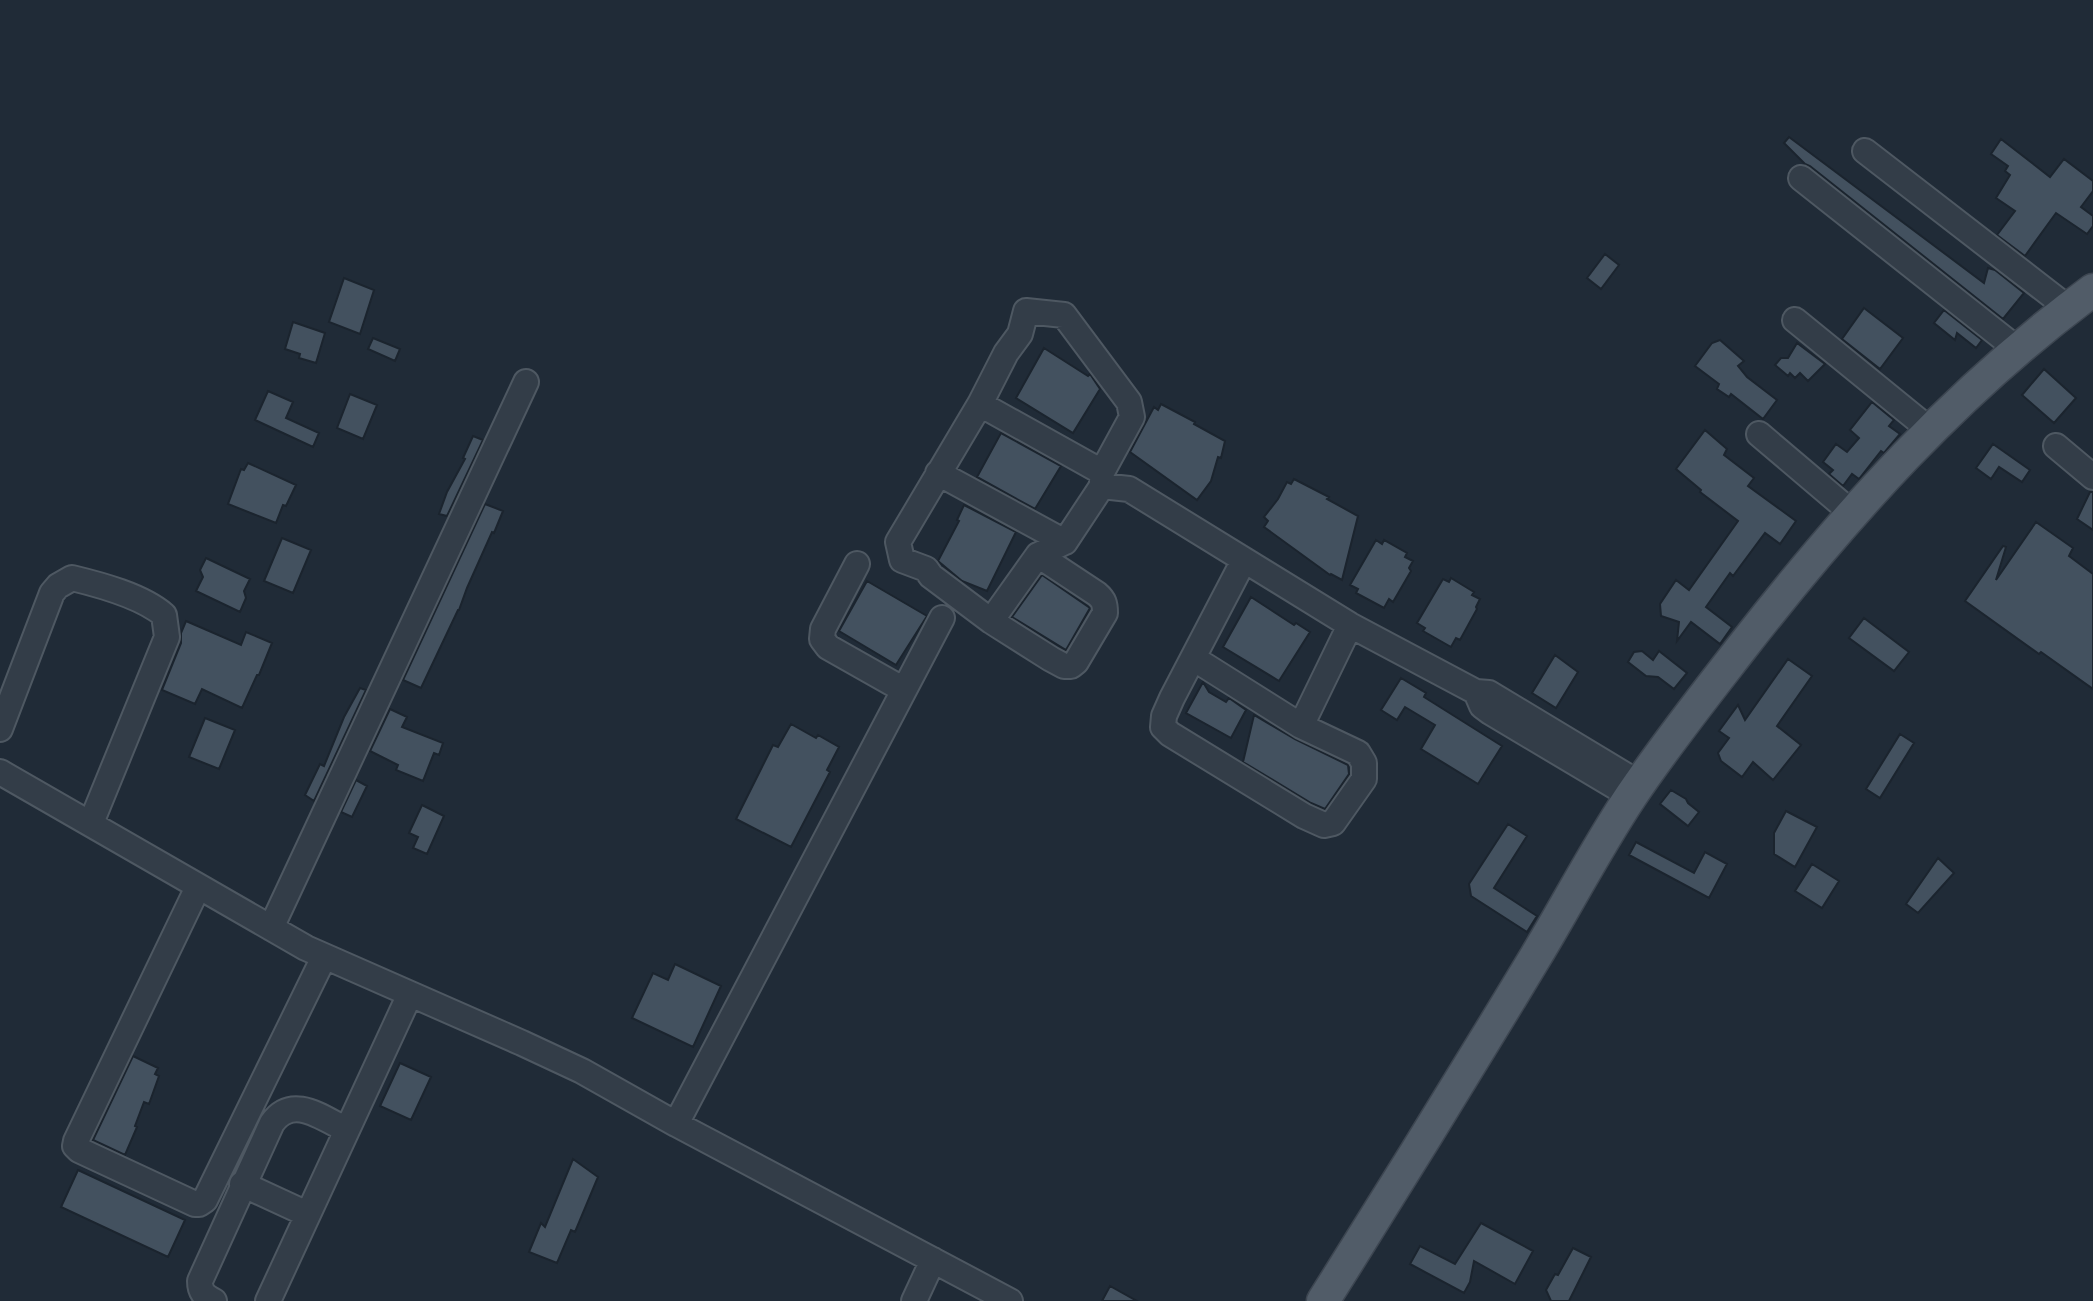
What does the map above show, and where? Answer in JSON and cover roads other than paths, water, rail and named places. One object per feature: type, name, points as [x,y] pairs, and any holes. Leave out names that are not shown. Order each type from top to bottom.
[{"type":"main road","points":[[1324,1301],[1636,790],[1700,702],[1852,513],[1930,430],[2017,349],[2093,290]]},
{"type":"street","points":[[1865,151],[2068,308]]},
{"type":"street","points":[[1801,178],[2017,349]]},
{"type":"street","points":[[991,621],[1038,555],[1065,542],[1102,479],[1132,417],[1129,402],[1064,315],[1027,311],[1020,334],[1006,353],[980,404],[898,542],[902,560],[926,569],[931,576],[991,621],[1064,666],[1071,666],[1105,613],[1105,606],[1097,594],[1038,555]]},
{"type":"street","points":[[1795,320],[1930,430]]},
{"type":"street","points":[[271,928],[526,382]]},
{"type":"street","points":[[980,404],[1102,479],[1129,489],[1350,625],[1476,692],[1489,692],[1636,790]]},
{"type":"street","points":[[1759,434],[1852,513]]},
{"type":"street","points":[[2056,446],[2093,477]]},
{"type":"street","points":[[938,473],[1065,542]]},
{"type":"street","points":[[1193,659],[1301,726],[1358,753],[1364,764],[1364,779],[1333,823],[1324,825],[1310,819],[1170,734],[1163,727],[1164,716],[1193,659],[1244,560]]},
{"type":"street","points":[[857,564],[823,629],[822,639],[828,647],[904,690]]},
{"type":"street","points":[[0,729],[52,593],[58,586],[72,578],[91,582],[152,605],[164,615],[167,637],[91,823]]},
{"type":"street","points":[[676,1124],[942,618]]},
{"type":"street","points":[[1301,726],[1350,625]]},
{"type":"street","points":[[0,772],[324,957],[582,1071],[676,1124],[1010,1301]]},
{"type":"street","points":[[198,887],[76,1141],[75,1146],[79,1150],[200,1204],[205,1200],[324,957]]},
{"type":"street","points":[[268,1301],[410,994]]},
{"type":"street","points":[[214,1301],[205,1297],[200,1289],[200,1281],[242,1184],[277,1115],[293,1108],[311,1112],[346,1130]]},
{"type":"street","points":[[242,1184],[307,1214]]},
{"type":"street","points":[[914,1301],[933,1260]]}]
